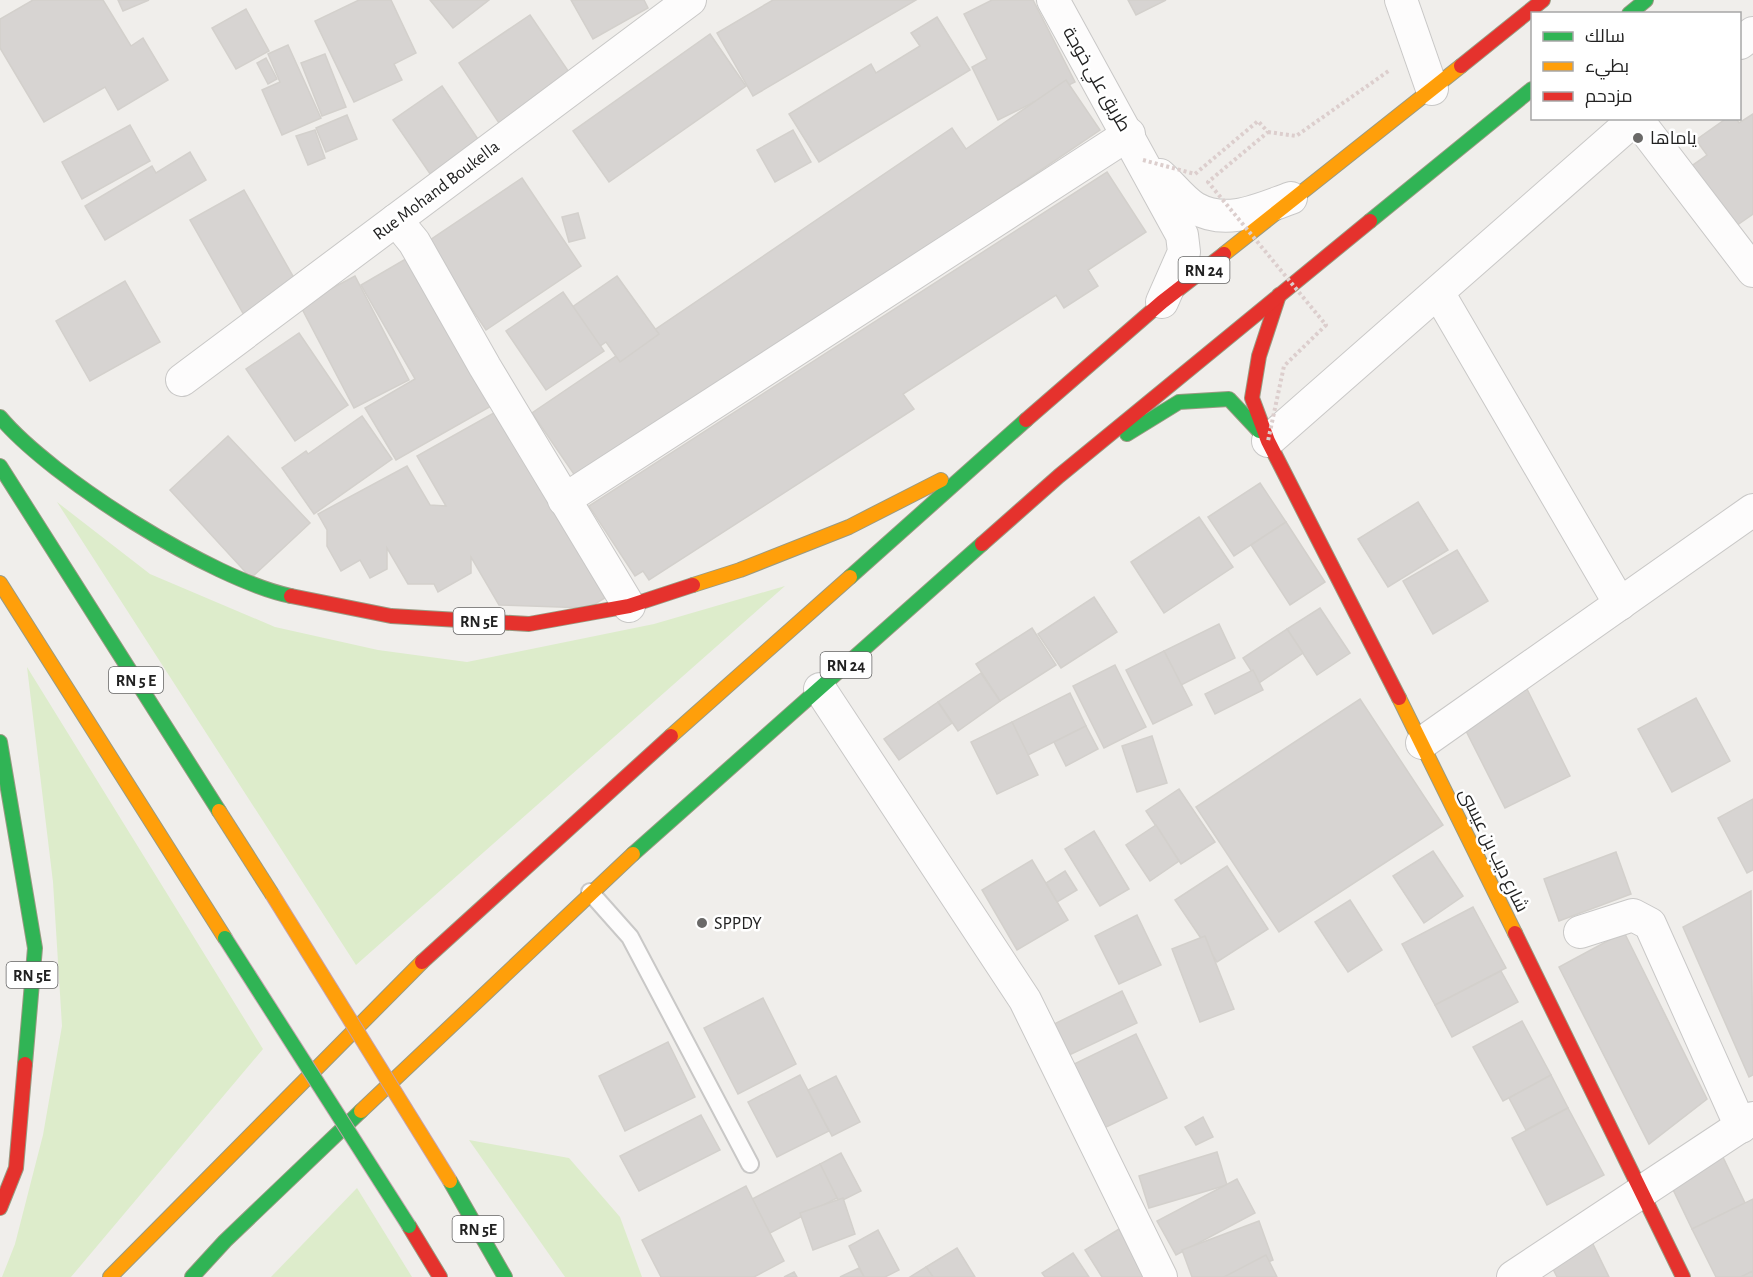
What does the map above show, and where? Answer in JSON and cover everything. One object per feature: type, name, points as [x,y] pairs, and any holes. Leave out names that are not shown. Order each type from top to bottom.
[{"type":"main road","name":"RN 24","points":[[110,1277],[445,938],[983,458],[1162,302],[1303,194],[1543,0]]},
{"type":"main road","points":[[1631,12],[1646,0]]},
{"type":"main road","name":"RN 24","points":[[192,1277],[225,1241],[590,892],[1059,476],[1531,91]]},
{"type":"main road","points":[[1268,441],[1251,398],[1258,356],[1279,295]]},
{"type":"main road","points":[[1059,476],[1179,402],[1229,399],[1268,441]]},
{"type":"main road","name":"RN 5E","points":[[0,417],[15,435],[100,501],[190,555],[273,592],[391,616],[529,624],[629,606],[740,570],[849,527],[983,458]]},
{"type":"main road","name":"شارع ديب بن عيسى","points":[[1268,441],[1422,743],[1643,1191],[1683,1277]]},
{"type":"main road","name":"RN 5 E","points":[[0,466],[272,894]]},
{"type":"main road","points":[[0,583],[440,1277]]},
{"type":"main road","name":"RN 5E","points":[[0,742],[35,948],[16,1168],[0,1208]]},
{"type":"main road","name":"RN 5E","points":[[272,894],[450,1181],[505,1277]]},
{"type":"main road","points":[[198,1277],[225,1241]]},
{"type":"street","name":"Rue Mohand Boukella","points":[[182,380],[690,0]]},
{"type":"street","name":"طريق علي خوجة","points":[[1053,0],[1138,151],[1182,235],[1184,252],[1162,302]]},
{"type":"street","points":[[1401,0],[1432,89]]},
{"type":"street","points":[[1741,42],[1753,33]]},
{"type":"street","points":[[1268,441],[1439,294],[1634,120]]},
{"type":"street","points":[[1638,120],[1753,271]]},
{"type":"street","points":[[564,500],[1138,151],[1194,207],[1217,216],[1244,215],[1303,194]]},
{"type":"street","points":[[396,220],[414,242],[564,500],[629,606]]},
{"type":"street","points":[[1439,294],[1620,604]]},
{"type":"street","points":[[1422,743],[1753,510]]},
{"type":"street","points":[[820,689],[1025,1000],[1161,1277]]},
{"type":"street","points":[[1513,1277],[1747,1123],[1650,924],[1633,915],[1580,932]]},
{"type":"lane","points":[[590,892],[630,936],[750,1164]]},
{"type":"path","points":[[1138,151],[1195,174],[1258,121],[1268,132],[1296,136],[1418,50]]},
{"type":"path","points":[[1268,132],[1208,182],[1326,325],[1284,366],[1268,441]]},
{"type":"green space","points":[[57,502],[150,574],[275,627],[378,650],[467,662],[654,624],[785,586],[356,965]]},
{"type":"green space","points":[[27,667],[263,1049],[71,1277],[2,1277],[15,1244],[43,1135],[62,1026],[53,882]]},
{"type":"green space","points":[[469,1140],[569,1158],[620,1217],[642,1277],[565,1277]]},
{"type":"green space","points":[[357,1188],[412,1277],[271,1277]]},
{"type":"building","points":[[33,0],[103,0],[131,46],[143,38],[168,80],[118,110],[105,87],[44,122],[0,48],[0,19]]},
{"type":"building","points":[[118,0],[149,0],[123,11]]},
{"type":"building","points":[[359,0],[391,0],[416,53],[394,64],[402,80],[354,102],[315,21]]},
{"type":"building","points":[[430,0],[489,0],[453,28]]},
{"type":"building","points":[[571,0],[644,0],[648,8],[593,39]]},
{"type":"building","points":[[773,0],[916,0],[753,96],[717,33]]},
{"type":"building","points":[[992,0],[1033,0],[1075,82],[998,120],[972,67],[987,59],[964,14]]},
{"type":"building","points":[[1128,0],[1166,0],[1136,15]]},
{"type":"building","points":[[246,9],[269,51],[236,69],[212,28]]},
{"type":"building","points":[[530,15],[575,81],[503,129],[459,63]]},
{"type":"building","points":[[937,17],[970,70],[819,162],[789,114],[871,64],[876,73],[920,46],[911,33]]},
{"type":"building","points":[[710,34],[746,86],[609,182],[573,131]]},
{"type":"building","points":[[288,45],[321,118],[282,135],[262,90],[280,82],[268,54]]},
{"type":"building","points":[[325,54],[346,107],[322,116],[301,63]]},
{"type":"building","points":[[266,58],[277,79],[268,84],[257,63]]},
{"type":"building","points":[[1066,80],[1100,130],[580,483],[532,413],[952,128],[966,149]]},
{"type":"building","points":[[442,86],[484,148],[435,181],[393,120]]},
{"type":"building","points":[[1753,114],[1753,214],[1733,228],[1690,167],[1707,155],[1696,140],[1724,120],[1737,120],[1739,123]]},
{"type":"building","points":[[347,115],[357,139],[326,152],[316,128]]},
{"type":"building","points":[[130,125],[150,161],[82,199],[62,162]]},
{"type":"building","points":[[315,130],[325,158],[308,165],[296,136]]},
{"type":"building","points":[[793,130],[811,162],[775,182],[757,150]]},
{"type":"building","points":[[190,152],[206,180],[105,240],[85,206],[152,166],[156,173]]},
{"type":"building","points":[[1107,172],[1146,232],[1088,270],[1098,286],[1064,308],[1056,295],[903,394],[914,409],[649,580],[643,571],[635,576],[589,506]]},
{"type":"building","points":[[522,178],[581,266],[486,330],[427,242]]},
{"type":"building","points":[[244,190],[298,285],[244,315],[190,220]]},
{"type":"building","points":[[578,213],[585,238],[569,242],[562,217]]},
{"type":"building","points":[[409,257],[493,405],[396,460],[365,408],[415,379],[361,285]]},
{"type":"building","points":[[355,276],[409,380],[354,408],[300,305]]},
{"type":"building","points":[[617,276],[659,334],[620,362],[606,342],[596,349],[568,310]]},
{"type":"building","points":[[125,281],[160,342],[90,381],[56,321]]},
{"type":"building","points":[[563,292],[604,351],[546,390],[506,331]]},
{"type":"building","points":[[299,333],[348,405],[295,441],[246,369]]},
{"type":"building","points":[[499,410],[605,598],[588,608],[499,605],[471,557],[471,573],[438,592],[434,584],[408,584],[387,548],[387,569],[370,578],[360,560],[341,571],[327,546],[327,530],[318,514],[407,466],[430,505],[446,506],[417,456]]},
{"type":"building","points":[[362,416],[392,459],[314,514],[282,468],[306,451],[308,454]]},
{"type":"building","points":[[228,436],[310,523],[251,578],[170,490]]},
{"type":"building","points":[[1260,483],[1286,522],[1234,556],[1208,517]]},
{"type":"building","points":[[1418,502],[1448,550],[1388,587],[1358,539]]},
{"type":"building","points":[[1199,517],[1233,567],[1164,613],[1131,562]]},
{"type":"building","points":[[1286,522],[1325,582],[1290,605],[1251,545]]},
{"type":"building","points":[[1457,550],[1488,601],[1433,634],[1403,581]]},
{"type":"building","points":[[1094,597],[1117,632],[1061,668],[1038,634]]},
{"type":"building","points":[[1320,608],[1350,653],[1317,675],[1287,629]]},
{"type":"building","points":[[1219,624],[1235,658],[1181,685],[1164,651]]},
{"type":"building","points":[[1032,628],[1056,665],[1000,701],[976,664]]},
{"type":"building","points":[[1287,629],[1303,653],[1259,683],[1243,658]]},
{"type":"building","points":[[1164,651],[1192,705],[1153,724],[1126,670]]},
{"type":"building","points":[[1115,665],[1146,727],[1104,748],[1073,686]]},
{"type":"building","points":[[1253,670],[1263,690],[1215,714],[1205,694]]},
{"type":"building","points":[[981,673],[1000,701],[958,731],[938,702]]},
{"type":"building","points":[[1527,689],[1570,776],[1505,808],[1461,721]]},
{"type":"building","points":[[1070,693],[1086,726],[1028,755],[1012,722]]},
{"type":"building","points":[[1696,698],[1730,761],[1672,792],[1638,729]]},
{"type":"building","points":[[1360,699],[1443,825],[1279,932],[1196,807]]},
{"type":"building","points":[[938,702],[952,723],[899,760],[884,739]]},
{"type":"building","points":[[1012,722],[1038,775],[997,794],[971,742]]},
{"type":"building","points":[[1086,726],[1098,749],[1066,766],[1054,742]]},
{"type":"building","points":[[1152,736],[1167,783],[1137,792],[1122,746]]},
{"type":"building","points":[[1179,789],[1215,842],[1181,864],[1146,811]]},
{"type":"building","points":[[1753,799],[1753,870],[1747,873],[1718,818]]},
{"type":"building","points":[[1156,825],[1179,861],[1150,881],[1126,845]]},
{"type":"building","points":[[1094,831],[1129,889],[1100,906],[1065,849]]},
{"type":"building","points":[[1433,851],[1463,896],[1424,923],[1393,876]]},
{"type":"building","points":[[1616,852],[1631,894],[1559,921],[1544,879]]},
{"type":"building","points":[[1032,860],[1068,920],[1017,950],[982,890]]},
{"type":"building","points":[[1227,866],[1268,929],[1217,962],[1175,900]]},
{"type":"building","points":[[1065,871],[1077,890],[1057,902],[1046,883]]},
{"type":"building","points":[[1751,891],[1753,1075],[1749,1077],[1683,927]]},
{"type":"building","points":[[1350,900],[1382,950],[1348,972],[1315,922]]},
{"type":"building","points":[[1473,907],[1506,968],[1435,1005],[1402,944]]},
{"type":"building","points":[[1137,915],[1161,965],[1119,984],[1095,936]]},
{"type":"building","points":[[1624,932],[1707,1099],[1649,1144],[1559,967]]},
{"type":"building","points":[[1205,936],[1234,1009],[1200,1022],[1172,949]]},
{"type":"building","points":[[1501,971],[1518,1002],[1452,1037],[1435,1005]]},
{"type":"building","points":[[1122,991],[1137,1023],[1065,1057],[1050,1026]]},
{"type":"building","points":[[763,998],[796,1064],[738,1094],[704,1028]]},
{"type":"building","points":[[1522,1021],[1551,1075],[1503,1101],[1473,1047]]},
{"type":"building","points":[[1136,1034],[1167,1098],[1102,1129],[1072,1065]]},
{"type":"building","points":[[668,1042],[695,1097],[625,1131],[599,1076]]},
{"type":"building","points":[[800,1075],[829,1131],[777,1157],[748,1102]]},
{"type":"building","points":[[1551,1075],[1568,1108],[1526,1130],[1509,1098]]},
{"type":"building","points":[[836,1076],[860,1122],[832,1136],[808,1090]]},
{"type":"building","points":[[1568,1108],[1604,1175],[1547,1205],[1512,1138]]},
{"type":"building","points":[[701,1115],[720,1150],[639,1191],[620,1156]]},
{"type":"building","points":[[1203,1117],[1213,1137],[1196,1145],[1185,1127]]},
{"type":"building","points":[[1720,1151],[1745,1203],[1692,1229],[1667,1177]]},
{"type":"building","points":[[1217,1152],[1227,1185],[1149,1208],[1139,1176]]},
{"type":"building","points":[[841,1153],[861,1191],[839,1202],[820,1164]]},
{"type":"building","points":[[820,1164],[837,1198],[770,1233],[752,1199]]},
{"type":"building","points":[[1237,1179],[1255,1213],[1176,1255],[1157,1221]]},
{"type":"building","points":[[746,1186],[784,1261],[754,1277],[661,1277],[642,1240]]},
{"type":"building","points":[[843,1198],[855,1234],[813,1250],[800,1213]]},
{"type":"building","points":[[1753,1199],[1753,1271],[1741,1277],[1716,1277],[1692,1229]]},
{"type":"building","points":[[1259,1221],[1273,1260],[1228,1277],[1192,1277],[1182,1250]]},
{"type":"building","points":[[1119,1229],[1149,1277],[1102,1277],[1085,1250]]},
{"type":"building","points":[[878,1230],[899,1270],[885,1277],[864,1277],[849,1246]]},
{"type":"building","points":[[1590,1238],[1609,1277],[1557,1277],[1548,1259]]},
{"type":"building","points":[[957,1248],[975,1277],[933,1277],[926,1267]]},
{"type":"building","points":[[1073,1253],[1089,1277],[1045,1277],[1042,1273]]},
{"type":"building","points":[[1266,1255],[1277,1277],[1224,1277]]},
{"type":"building","points":[[926,1267],[933,1277],[910,1277]]},
{"type":"building","points":[[859,1268],[864,1277],[840,1277]]},
{"type":"building","points":[[1753,1271],[1753,1277],[1741,1277]]},
{"type":"building","points":[[794,1272],[797,1277],[784,1277]]},
{"type":"traffic: fast","points":[[1631,12],[1646,0]]},
{"type":"traffic: fast","points":[[1370,221],[1531,90]]},
{"type":"traffic: fast","points":[[1127,434],[1179,402],[1229,399],[1259,431]]},
{"type":"traffic: fast","points":[[0,417],[24,442],[56,468],[135,523],[220,570],[258,586],[291,596]]},
{"type":"traffic: fast","points":[[850,577],[1026,420]]},
{"type":"traffic: fast","points":[[0,466],[219,811]]},
{"type":"traffic: fast","points":[[633,854],[982,544]]},
{"type":"traffic: fast","points":[[0,742],[35,948],[25,1064]]},
{"type":"traffic: fast","points":[[225,938],[409,1226]]},
{"type":"traffic: fast","points":[[192,1277],[225,1241],[361,1111]]},
{"type":"traffic: fast","points":[[450,1181],[505,1277]]},
{"type":"traffic: slow","points":[[1224,254],[1461,66]]},
{"type":"traffic: slow","points":[[693,585],[740,570],[849,527],[941,480]]},
{"type":"traffic: slow","points":[[671,736],[850,577]]},
{"type":"traffic: slow","points":[[0,583],[225,938]]},
{"type":"traffic: slow","points":[[1399,698],[1515,933]]},
{"type":"traffic: slow","points":[[219,811],[272,894]]},
{"type":"traffic: slow","points":[[361,1111],[633,854]]},
{"type":"traffic: slow","points":[[272,894],[450,1181]]},
{"type":"traffic: slow","points":[[110,1277],[422,962]]},
{"type":"traffic: jam","points":[[1461,66],[1543,0]]},
{"type":"traffic: jam","points":[[982,544],[1059,476],[1370,221]]},
{"type":"traffic: jam","points":[[1026,420],[1162,302],[1224,254]]},
{"type":"traffic: jam","points":[[1279,295],[1259,356],[1252,398],[1268,441],[1399,698]]},
{"type":"traffic: jam","points":[[291,596],[391,616],[529,624],[629,606],[693,585]]},
{"type":"traffic: jam","points":[[422,962],[671,736]]},
{"type":"traffic: jam","points":[[1515,933],[1683,1277]]},
{"type":"traffic: jam","points":[[0,1208],[16,1168],[25,1064]]},
{"type":"traffic: jam","points":[[409,1226],[440,1277]]},
{"type":"place","name":"ياماها","points":[[1638,138]]},
{"type":"place","name":"SPPDY","points":[[702,923]]}]
